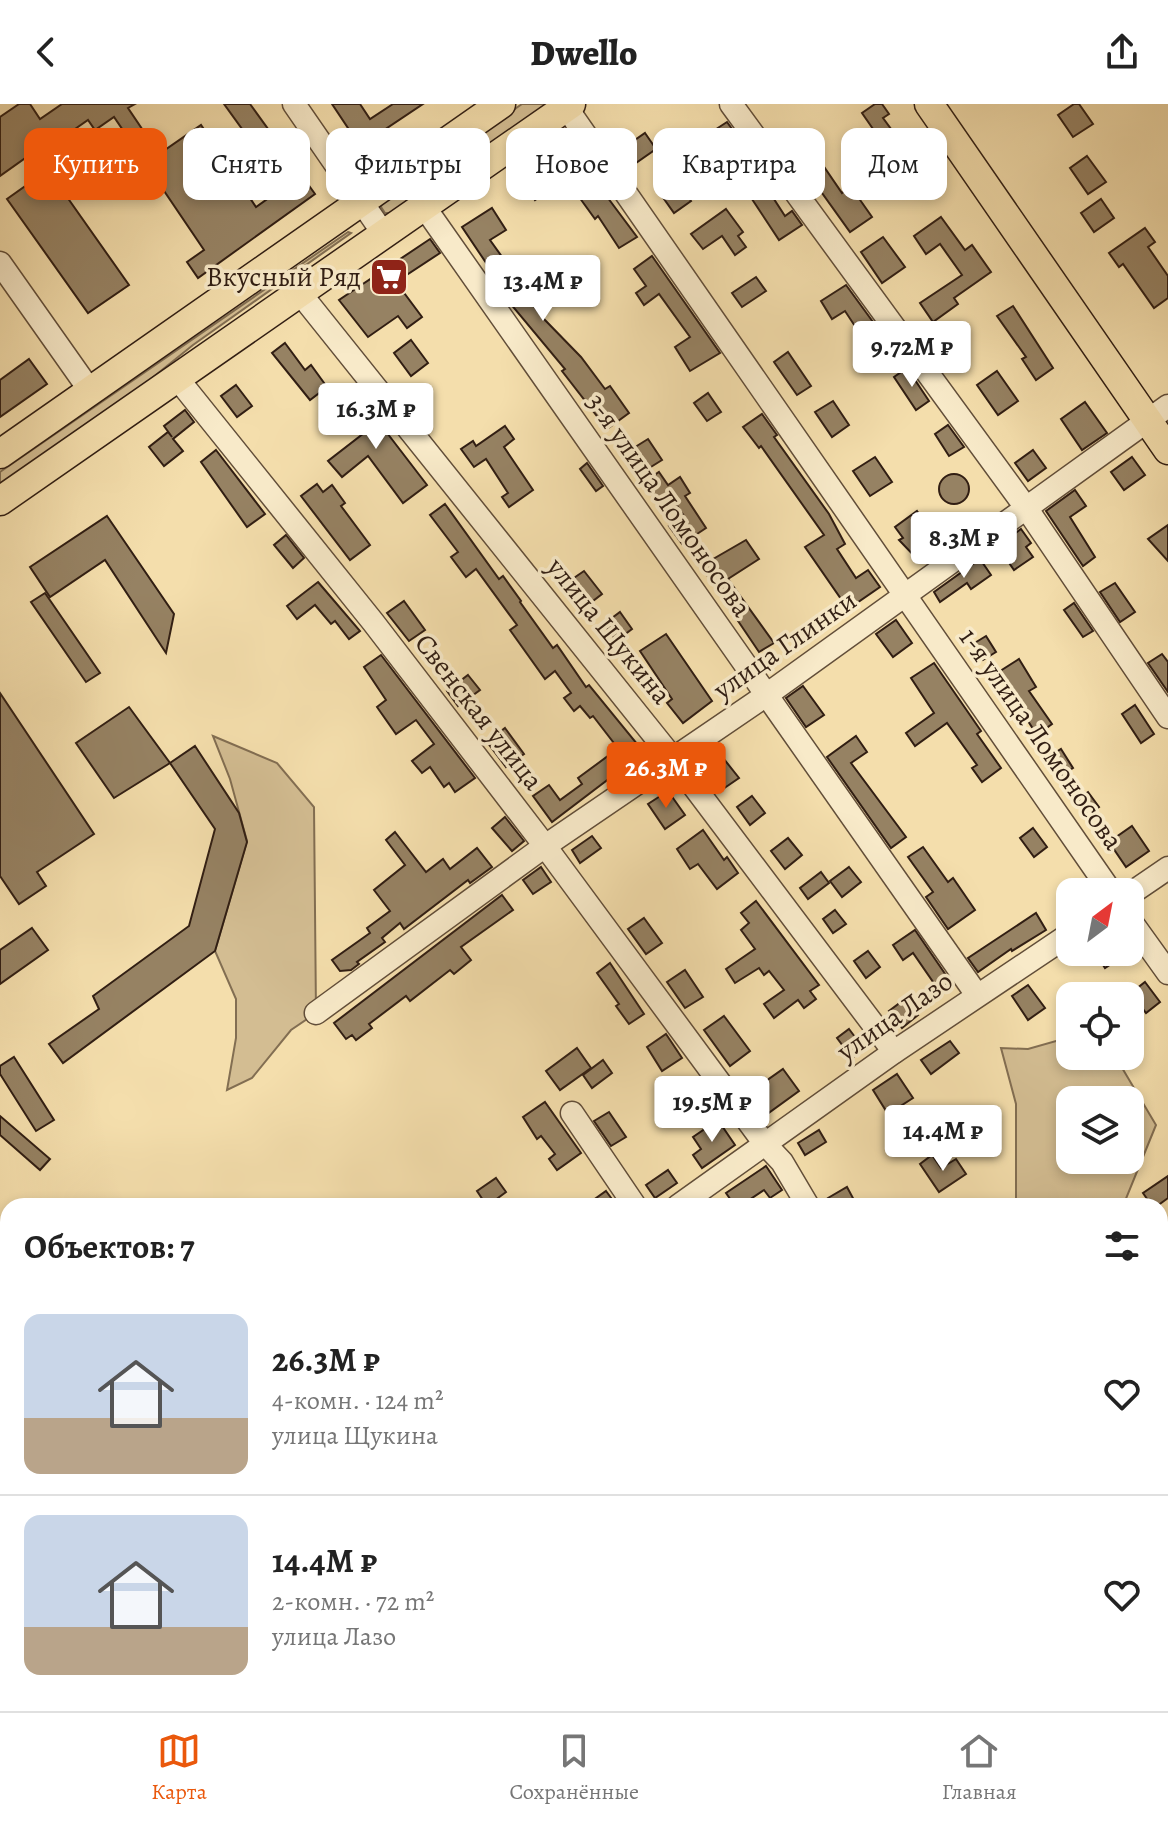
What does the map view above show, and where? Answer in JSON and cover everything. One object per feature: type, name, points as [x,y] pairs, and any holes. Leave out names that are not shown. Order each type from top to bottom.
[{"type":"main road","points":[[0,454],[501,104]]},
{"type":"main road","points":[[929,104],[1158,413],[1168,450]]},
{"type":"main road","points":[[0,501],[568,105]]},
{"type":"street","points":[[294,104],[383,233]]},
{"type":"street","points":[[731,104],[1027,509],[1168,717]]},
{"type":"street","name":"1-я улица Ломоносова","points":[[568,105],[1101,878]]},
{"type":"street","name":"3-я улица Ломоносова","points":[[423,205],[977,995]]},
{"type":"street","points":[[0,263],[91,392]]},
{"type":"street","name":"улица Щукина","points":[[299,292],[674,760],[894,1052]]},
{"type":"street","name":"Свенская улица","points":[[177,378],[373,622],[545,846],[765,1144],[782,1162],[803,1198]]},
{"type":"street","name":"улица Глинки","points":[[316,1013],[545,846],[765,696],[1158,413]]},
{"type":"street","points":[[1144,884],[1168,868]]},
{"type":"street","points":[[1144,940],[1168,973]]},
{"type":"street","name":"улица Лазо","points":[[689,1198],[894,1052],[1056,943]]},
{"type":"street","points":[[572,1113],[630,1198]]},
{"type":"shaded area","points":[[522,104],[547,104],[513,128],[506,128],[506,133],[490,144],[488,128]]},
{"type":"shaded area","points":[[410,200],[391,213],[385,213],[382,202]]},
{"type":"shaded area","points":[[348,232],[351,233],[193,345],[116,407],[0,488],[0,472]]},
{"type":"shaded area","points":[[213,736],[277,763],[314,807],[316,1013],[291,1030],[252,1078],[227,1090],[236,1038],[236,999],[215,951],[247,841],[230,779]]},
{"type":"shaded area","points":[[1056,1041],[1056,1070],[1123,1070],[1133,1086],[1056,1086],[1056,1174],[1136,1174],[1126,1198],[1016,1198],[1016,1104],[1001,1048],[1028,1049]]},
{"type":"shaded area","points":[[1144,1105],[1156,1125],[1144,1154]]},
{"type":"building","points":[[19,104],[30,104],[40,119],[62,104],[135,104],[128,108],[141,128],[121,128],[114,117],[98,128],[94,128],[88,120],[76,128],[24,128],[24,159],[0,176],[0,117]]},
{"type":"building","points":[[224,104],[250,104],[267,128],[241,128]]},
{"type":"building","points":[[332,104],[360,104],[370,119],[393,104],[423,104],[387,128],[348,128]]},
{"type":"building","points":[[875,104],[882,104],[889,114],[883,118],[890,128],[872,128],[862,113]]},
{"type":"building","points":[[1079,104],[1093,124],[1073,137],[1058,115]]},
{"type":"building","points":[[727,122],[731,128],[718,128]]},
{"type":"building","points":[[645,133],[653,145],[653,151],[637,162],[637,139]]},
{"type":"building","points":[[183,137],[183,200],[251,200],[256,207],[266,200],[307,200],[198,278],[187,262],[204,250],[167,195],[167,148]]},
{"type":"building","points":[[1087,156],[1106,182],[1088,194],[1070,168]]},
{"type":"building","points":[[825,168],[841,192],[841,200],[860,200],[872,217],[850,232],[825,197]]},
{"type":"building","points":[[24,187],[24,200],[69,200],[129,285],[88,313],[7,199]]},
{"type":"building","points":[[1101,199],[1114,218],[1094,232],[1081,213]]},
{"type":"building","points":[[581,200],[609,200],[637,237],[619,248],[598,216],[595,219]]},
{"type":"building","points":[[665,200],[690,200],[691,201],[674,213]]},
{"type":"building","points":[[753,200],[775,200],[785,216],[792,211],[802,225],[779,240]]},
{"type":"building","points":[[492,208],[506,230],[490,240],[510,268],[516,264],[525,276],[515,282],[605,389],[610,386],[629,413],[607,429],[562,371],[565,369],[509,302],[511,300],[462,227]]},
{"type":"building","points":[[726,209],[743,232],[738,236],[746,247],[735,255],[722,236],[703,249],[691,234]]},
{"type":"building","points":[[941,217],[965,250],[972,245],[991,272],[954,298],[958,304],[933,322],[920,303],[962,275],[940,244],[926,254],[914,236]]},
{"type":"building","points":[[1145,228],[1155,242],[1148,247],[1168,276],[1168,298],[1154,308],[1123,264],[1119,267],[1109,253]]},
{"type":"building","points":[[883,237],[905,267],[882,283],[861,252]]},
{"type":"building","points":[[430,239],[440,253],[396,282],[422,317],[407,328],[398,316],[368,337],[339,300]]},
{"type":"building","points":[[652,256],[720,353],[690,371],[675,347],[690,337],[659,294],[644,305],[636,293],[646,286],[634,269]]},
{"type":"building","points":[[756,277],[766,291],[742,307],[732,293]]},
{"type":"building","points":[[846,285],[892,348],[876,358],[845,311],[832,319],[821,301]]},
{"type":"building","points":[[1013,306],[1053,368],[1036,380],[1022,359],[1026,357],[997,316]]},
{"type":"building","points":[[947,338],[955,351],[938,363],[929,351]]},
{"type":"building","points":[[411,340],[428,363],[411,376],[394,353]]},
{"type":"building","points":[[285,343],[305,370],[311,365],[327,387],[310,400],[272,353]]},
{"type":"building","points":[[788,352],[811,386],[797,395],[774,362]]},
{"type":"building","points":[[29,359],[47,384],[0,417],[0,380]]},
{"type":"building","points":[[907,368],[929,401],[916,410],[894,377]]},
{"type":"building","points":[[997,371],[1018,401],[998,415],[977,385]]},
{"type":"building","points":[[236,385],[252,406],[237,417],[221,396]]},
{"type":"building","points":[[351,386],[427,485],[403,503],[368,456],[342,477],[328,461],[364,433],[337,397]]},
{"type":"building","points":[[708,393],[721,412],[707,421],[694,403]]},
{"type":"building","points":[[833,401],[849,425],[832,437],[815,412]]},
{"type":"building","points":[[1085,402],[1107,433],[1082,450],[1061,419]]},
{"type":"building","points":[[185,410],[194,422],[173,439],[183,451],[164,466],[149,447],[168,432],[172,437],[164,426]]},
{"type":"building","points":[[762,414],[777,435],[774,437],[829,514],[845,544],[837,549],[856,578],[868,570],[880,587],[848,609],[805,547],[824,535],[761,446],[759,448],[743,427]]},
{"type":"building","points":[[948,425],[964,447],[949,456],[935,434]]},
{"type":"building","points":[[505,426],[514,439],[504,447],[533,490],[509,507],[502,497],[508,493],[486,459],[474,467],[461,449],[473,441],[476,446]]},
{"type":"building","points":[[648,439],[662,460],[646,470],[632,449]]},
{"type":"building","points":[[216,450],[265,514],[247,527],[201,462]]},
{"type":"building","points":[[1033,450],[1046,468],[1028,481],[1015,463]]},
{"type":"building","points":[[875,457],[892,482],[870,496],[853,471]]},
{"type":"building","points":[[1132,457],[1145,475],[1124,490],[1111,472]]},
{"type":"building","points":[[587,463],[603,486],[596,491],[580,469]]},
{"type":"building","points":[[659,472],[668,485],[680,477],[690,493],[685,496],[706,528],[682,544],[669,526],[684,516],[670,495],[658,503],[644,482]]},
{"type":"building","points":[[954,474],[964,479],[969,489],[964,499],[954,504],[944,499],[939,489],[944,479]]},
{"type":"building","points":[[317,484],[323,492],[332,485],[345,503],[341,506],[370,545],[350,560],[301,496]]},
{"type":"building","points":[[1075,490],[1086,506],[1070,517],[1095,557],[1083,566],[1046,511]]},
{"type":"building","points":[[445,504],[499,579],[503,576],[553,648],[557,645],[586,687],[589,685],[638,745],[624,756],[593,716],[590,718],[580,706],[574,711],[564,698],[571,693],[555,671],[545,679],[510,630],[517,625],[476,569],[466,577],[451,557],[458,552],[430,515]]},
{"type":"building","points":[[917,511],[942,546],[920,562],[899,540],[903,538],[895,527]]},
{"type":"building","points":[[107,516],[174,614],[166,653],[105,560],[50,597],[30,567]]},
{"type":"building","points":[[1168,525],[1168,561],[1148,539]]},
{"type":"building","points":[[1021,529],[1031,543],[1026,547],[1033,557],[1014,570],[1005,557],[1010,553],[1002,543]]},
{"type":"building","points":[[286,535],[304,558],[293,568],[274,545]]},
{"type":"building","points":[[746,540],[759,559],[728,579],[774,643],[759,652],[701,566]]},
{"type":"building","points":[[980,559],[991,575],[971,589],[967,583],[940,602],[934,592]]},
{"type":"building","points":[[584,571],[602,594],[589,604],[571,580]]},
{"type":"building","points":[[318,582],[360,631],[349,639],[335,621],[331,624],[315,605],[297,619],[287,606]]},
{"type":"building","points":[[1115,583],[1135,612],[1120,622],[1100,592]]},
{"type":"building","points":[[45,593],[100,673],[86,682],[31,602]]},
{"type":"building","points":[[404,601],[425,630],[409,641],[387,613]]},
{"type":"building","points":[[1074,603],[1093,631],[1083,637],[1064,610]]},
{"type":"building","points":[[620,612],[632,629],[616,641],[604,624]]},
{"type":"building","points":[[896,620],[912,643],[893,657],[876,634]]},
{"type":"building","points":[[666,634],[712,701],[683,723],[667,703],[672,699],[640,651]]},
{"type":"building","points":[[986,636],[996,652],[983,660],[973,644]]},
{"type":"building","points":[[1162,654],[1168,662],[1168,692],[1148,663]]},
{"type":"building","points":[[381,655],[475,778],[455,792],[449,783],[444,787],[430,767],[422,773],[412,761],[434,744],[416,720],[396,734],[377,707],[386,700],[364,667]]},
{"type":"building","points":[[1019,659],[1036,687],[1029,691],[1052,724],[1037,735],[997,673]]},
{"type":"building","points":[[934,663],[981,731],[977,734],[1001,768],[982,782],[972,768],[977,765],[947,723],[915,746],[906,733],[934,713],[911,678]]},
{"type":"building","points":[[468,675],[480,690],[458,706],[447,691]]},
{"type":"building","points":[[803,686],[824,715],[806,727],[786,698]]},
{"type":"building","points":[[0,693],[94,834],[37,872],[46,886],[19,904],[0,876]]},
{"type":"building","points":[[1135,705],[1154,734],[1141,743],[1122,714]]},
{"type":"building","points":[[129,707],[170,763],[114,798],[76,743]]},
{"type":"building","points":[[505,728],[524,754],[506,767],[487,742]]},
{"type":"building","points":[[856,736],[867,752],[851,763],[906,837],[891,848],[827,757]]},
{"type":"building","points":[[195,746],[239,813],[247,842],[215,951],[63,1063],[49,1044],[99,1009],[93,996],[189,926],[215,829],[170,763]]},
{"type":"building","points":[[716,749],[739,778],[723,789],[701,760]]},
{"type":"building","points":[[1061,749],[1073,768],[1062,775],[1050,756]]},
{"type":"building","points":[[612,753],[623,768],[552,822],[533,796],[549,785],[560,800],[582,784],[578,778]]},
{"type":"building","points":[[668,791],[685,815],[665,829],[648,804]]},
{"type":"building","points":[[1088,792],[1099,807],[1087,816],[1076,800]]},
{"type":"building","points":[[752,796],[765,813],[750,825],[737,807]]},
{"type":"building","points":[[505,817],[524,841],[512,851],[492,828]]},
{"type":"building","points":[[1132,826],[1149,851],[1126,867],[1109,842]]},
{"type":"building","points":[[1033,828],[1047,847],[1034,857],[1020,838]]},
{"type":"building","points":[[703,830],[724,860],[727,857],[738,873],[717,889],[698,864],[690,869],[677,849]]},
{"type":"building","points":[[395,832],[426,872],[443,859],[450,869],[477,848],[492,867],[470,883],[468,880],[404,929],[400,923],[382,938],[385,942],[357,962],[359,964],[351,970],[340,971],[332,960],[370,933],[367,928],[390,911],[374,890],[405,865],[386,840]]},
{"type":"building","points":[[592,836],[601,848],[580,863],[572,850]]},
{"type":"building","points":[[788,838],[802,855],[785,869],[771,851]]},
{"type":"building","points":[[923,847],[948,882],[953,878],[975,910],[948,929],[926,897],[933,892],[908,857]]},
{"type":"building","points":[[541,867],[551,882],[533,894],[523,880]]},
{"type":"building","points":[[849,867],[861,882],[842,897],[830,881]]},
{"type":"building","points":[[821,872],[829,883],[808,899],[800,888]]},
{"type":"building","points":[[502,895],[513,910],[461,947],[471,960],[454,974],[450,970],[410,1001],[406,996],[369,1024],[372,1028],[356,1040],[352,1035],[346,1039],[334,1023]]},
{"type":"building","points":[[756,901],[819,985],[810,991],[816,999],[804,1008],[798,1000],[774,1018],[764,1004],[784,990],[769,971],[764,975],[759,968],[735,983],[726,969],[755,949],[741,930],[749,923],[741,913]]},
{"type":"building","points":[[835,910],[846,924],[833,933],[823,919]]},
{"type":"building","points":[[1036,913],[1046,930],[978,972],[968,958]]},
{"type":"building","points":[[644,918],[662,943],[646,954],[628,929]]},
{"type":"building","points":[[32,928],[48,950],[0,984],[0,950]]},
{"type":"building","points":[[915,930],[950,981],[938,989],[913,953],[903,960],[893,945]]},
{"type":"building","points":[[868,951],[880,967],[866,978],[854,961]]},
{"type":"building","points":[[610,963],[644,1014],[629,1024],[597,973]]},
{"type":"building","points":[[685,970],[703,997],[685,1008],[667,982]]},
{"type":"building","points":[[1144,983],[1160,1002],[1146,1013],[1144,1010]]},
{"type":"building","points":[[1028,985],[1045,1008],[1028,1020],[1012,996]]},
{"type":"building","points":[[905,999],[918,1015],[902,1028],[889,1011]]},
{"type":"building","points":[[724,1016],[750,1051],[730,1066],[704,1030]]},
{"type":"building","points":[[849,1029],[864,1049],[852,1058],[837,1038]]},
{"type":"building","points":[[666,1034],[682,1058],[662,1071],[647,1047]]},
{"type":"building","points":[[950,1041],[959,1053],[931,1074],[921,1060]]},
{"type":"building","points":[[577,1048],[591,1068],[560,1090],[546,1071]]},
{"type":"building","points":[[14,1057],[54,1120],[36,1131],[0,1074],[0,1066]]},
{"type":"building","points":[[603,1060],[612,1073],[592,1088],[583,1075]]},
{"type":"building","points":[[783,1069],[799,1091],[763,1117],[746,1095]]},
{"type":"building","points":[[897,1074],[913,1098],[888,1114],[873,1090]]},
{"type":"building","points":[[545,1102],[581,1153],[557,1170],[549,1159],[555,1154],[541,1136],[537,1139],[523,1117]]},
{"type":"building","points":[[609,1112],[626,1137],[611,1146],[594,1121]]},
{"type":"building","points":[[0,1116],[50,1159],[40,1170],[0,1135]]},
{"type":"building","points":[[718,1120],[735,1145],[702,1168],[693,1155],[701,1149],[693,1137]]},
{"type":"building","points":[[819,1130],[826,1142],[805,1155],[798,1143]]},
{"type":"building","points":[[932,1155],[941,1168],[956,1159],[966,1174],[939,1192],[920,1164]]},
{"type":"building","points":[[766,1166],[782,1190],[770,1198],[764,1190],[752,1198],[729,1198],[726,1193]]},
{"type":"building","points":[[668,1170],[677,1183],[655,1198],[646,1185]]},
{"type":"building","points":[[1168,1176],[1168,1198],[1146,1198],[1143,1193]]},
{"type":"building","points":[[496,1178],[506,1192],[498,1198],[482,1198],[477,1191]]},
{"type":"building","points":[[847,1187],[853,1198],[828,1198]]},
{"type":"building","points":[[606,1191],[611,1198],[596,1198]]},
{"type":"place","name":"Вкусный Ряд","points":[[389,277]]}]
